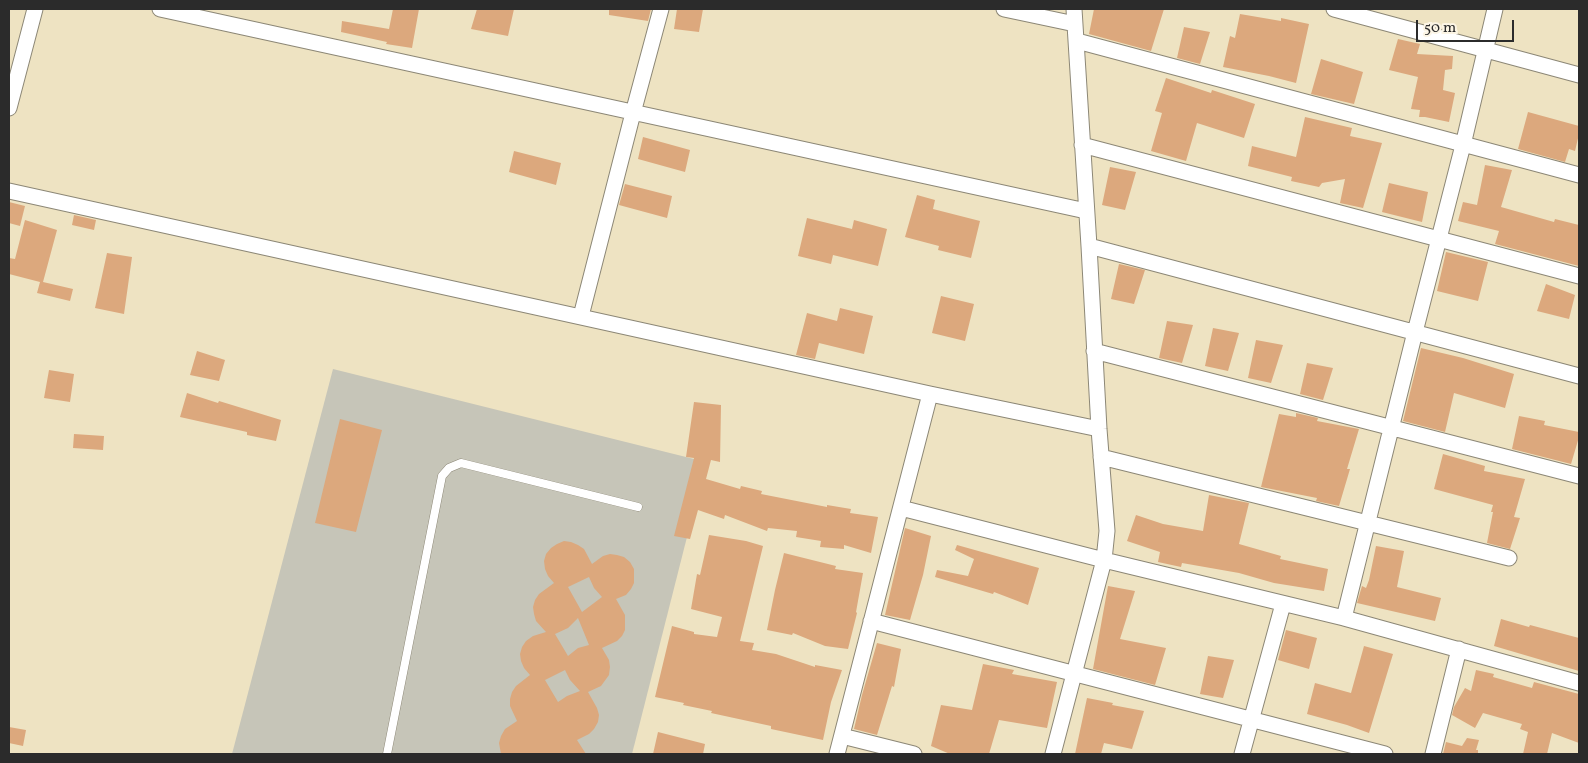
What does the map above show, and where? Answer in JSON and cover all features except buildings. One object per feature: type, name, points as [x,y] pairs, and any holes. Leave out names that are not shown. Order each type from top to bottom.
[{"type":"street","points":[[9,108],[35,9]]},
{"type":"street","points":[[160,9],[1086,211]]},
{"type":"street","points":[[581,316],[633,113],[662,9]]},
{"type":"street","points":[[1004,9],[1075,24]]},
{"type":"street","points":[[1053,754],[1104,560],[1107,532],[1094,351],[1074,9]]},
{"type":"street","points":[[1334,9],[1579,75]]},
{"type":"street","points":[[1344,618],[1495,9]]},
{"type":"street","points":[[1076,41],[1579,175]]},
{"type":"street","points":[[1082,145],[1579,276]]},
{"type":"street","points":[[9,190],[930,394],[1099,429]]},
{"type":"street","points":[[1089,246],[1579,376]]},
{"type":"street","points":[[1094,351],[1579,476]]},
{"type":"street","points":[[837,754],[930,394]]},
{"type":"street","points":[[1101,457],[1509,558]]},
{"type":"street","points":[[900,508],[1344,618],[1579,682]]},
{"type":"street","points":[[1242,754],[1283,604]]},
{"type":"street","points":[[871,621],[1385,754]]},
{"type":"street","points":[[1433,754],[1459,649]]},
{"type":"street","points":[[842,736],[914,754]]},
{"type":"lane","points":[[387,754],[442,476],[449,468],[461,464],[638,507]]},
{"type":"shaded area","points":[[333,369],[706,462],[632,754],[232,754]]}]
